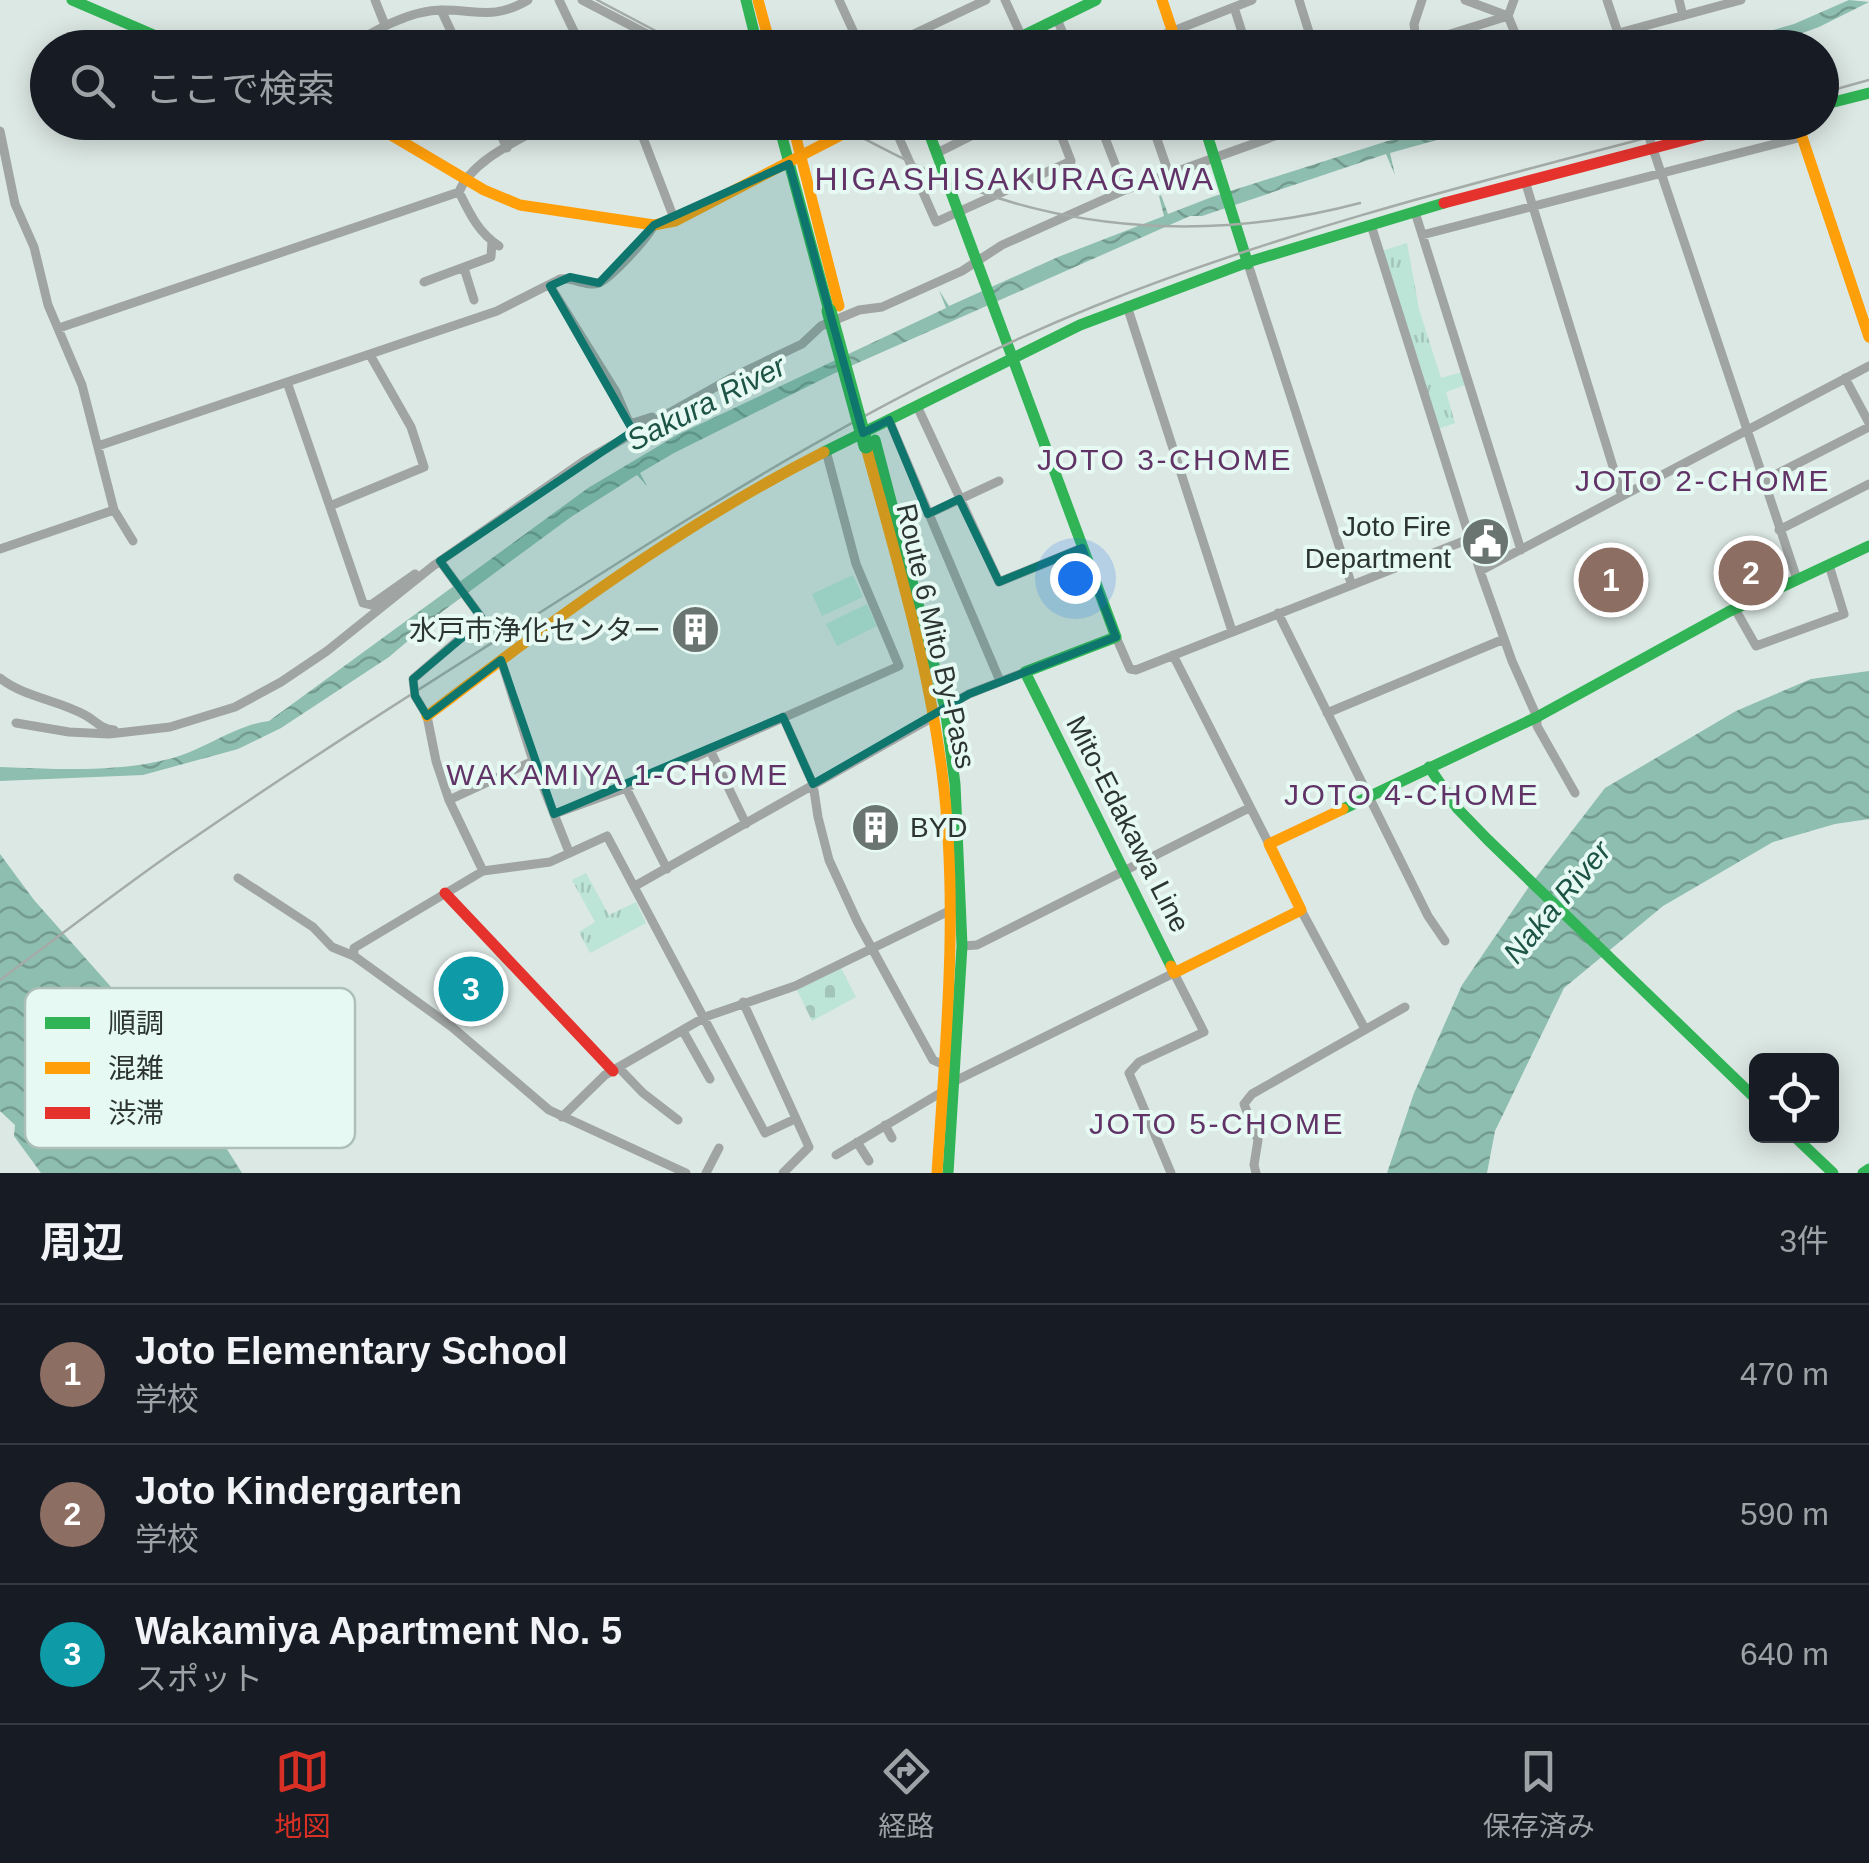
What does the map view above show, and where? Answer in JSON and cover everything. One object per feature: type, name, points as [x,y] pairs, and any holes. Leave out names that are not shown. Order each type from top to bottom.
[{"type":"main road","points":[[72,0],[142,30]]},
{"type":"main road","points":[[746,0],[757,30]]},
{"type":"main road","points":[[758,0],[761,30]]},
{"type":"main road","points":[[1040,30],[1096,0]]},
{"type":"main road","points":[[1162,0],[1172,30]]},
{"type":"main road","points":[[1839,101],[1869,93]]},
{"type":"main road","points":[[395,140],[462,186],[530,208],[654,225],[676,221],[834,140]]},
{"type":"main road","name":"Route 6 Mito By-Pass","points":[[786,140],[796,161]]},
{"type":"main road","name":"Route 6 Mito By-Pass","points":[[794,140],[796,161],[938,712],[959,821],[962,946],[937,1173]]},
{"type":"main road","points":[[932,140],[1116,637],[1025,672]]},
{"type":"main road","points":[[1209,140],[1248,264]]},
{"type":"main road","points":[[427,716],[500,660],[684,533],[826,451],[1010,356],[1127,306],[1248,264],[1415,212],[1686,140]]},
{"type":"main road","points":[[1803,140],[1869,337]]},
{"type":"main road","points":[[1301,910],[1269,844],[1537,717],[1735,609],[1869,546]]},
{"type":"main road","name":"Mito-Edakawa Line","points":[[1025,672],[1174,973],[1301,910]]},
{"type":"main road","name":"Route 6 Mito By-Pass","points":[[938,712],[951,910],[946,1080],[948,1173]]},
{"type":"main road","points":[[1429,768],[1457,808],[1749,1092]]},
{"type":"main road","points":[[445,892],[616,1070]]},
{"type":"main road","points":[[1801,1143],[1830,1170]]},
{"type":"street","points":[[375,0],[384,25]]},
{"type":"street","points":[[376,30],[441,10],[492,14],[528,0]]},
{"type":"street","points":[[559,0],[573,30]]},
{"type":"street","points":[[582,0],[640,30]]},
{"type":"street","points":[[839,0],[852,30]]},
{"type":"street","points":[[1005,0],[1019,30]]},
{"type":"street","points":[[1172,30],[1252,0]]},
{"type":"street","points":[[1414,30],[1422,0]]},
{"type":"street","points":[[1465,0],[1508,16]]},
{"type":"street","points":[[1514,0],[1508,16],[1514,30]]},
{"type":"street","points":[[1607,0],[1617,30]]},
{"type":"street","points":[[1680,0],[1683,16]]},
{"type":"street","points":[[1626,30],[1742,0]]},
{"type":"street","points":[[1302,1],[1309,30]]},
{"type":"street","points":[[924,30],[979,2]]},
{"type":"street","points":[[1234,7],[1241,30]]},
{"type":"street","points":[[441,10],[450,30]]},
{"type":"street","points":[[1464,30],[1508,16]]},
{"type":"street","points":[[1057,18],[1062,30]]},
{"type":"street","points":[[0,132],[15,204],[34,247],[40,284],[82,384],[114,510],[133,542]]},
{"type":"street","points":[[503,140],[507,148]]},
{"type":"street","points":[[59,328],[462,186],[521,140]]},
{"type":"street","points":[[644,140],[676,221]]},
{"type":"street","points":[[900,140],[936,222],[1070,161],[1062,140]]},
{"type":"street","points":[[937,153],[963,140]]},
{"type":"street","points":[[1106,140],[1125,190]]},
{"type":"street","points":[[1157,140],[1169,174]]},
{"type":"street","points":[[16,724],[94,734],[131,732],[193,722],[257,696],[327,651],[439,564],[584,461],[802,344],[821,326],[858,310],[882,307],[978,265],[1002,245],[1125,190],[1169,174],[1217,164],[1268,140]]},
{"type":"street","points":[[1649,140],[1797,579]]},
{"type":"street","points":[[1422,235],[1660,174],[1768,140]]},
{"type":"street","points":[[1525,181],[1622,496]]},
{"type":"street","points":[[424,282],[491,257],[495,243],[477,227],[462,186]]},
{"type":"street","points":[[1415,212],[1520,550]]},
{"type":"street","points":[[98,446],[497,311],[570,277],[599,282],[648,236],[654,225]]},
{"type":"street","points":[[1371,225],[1504,639],[1537,717],[1537,726],[1574,793]]},
{"type":"street","points":[[1248,264],[1351,583]]},
{"type":"street","points":[[464,268],[474,300]]},
{"type":"street","points":[[550,286],[616,392],[628,420],[633,423],[664,415]]},
{"type":"street","points":[[1127,306],[1232,630]]},
{"type":"street","points":[[330,506],[424,468],[410,427],[370,354]]},
{"type":"street","points":[[1480,571],[1869,366]]},
{"type":"street","points":[[1763,481],[1869,425],[1845,378]]},
{"type":"street","points":[[288,382],[366,606],[439,564]]},
{"type":"street","points":[[917,406],[999,582],[1082,548]]},
{"type":"street","points":[[889,420],[1000,681]]},
{"type":"street","points":[[554,814],[626,788],[899,666],[856,564],[826,451]]},
{"type":"street","points":[[928,514],[999,481]]},
{"type":"street","points":[[1779,530],[1869,484]]},
{"type":"street","points":[[0,550],[114,510]]},
{"type":"street","points":[[1116,637],[1130,668],[1136,670],[1469,539]]},
{"type":"street","points":[[439,564],[477,612],[479,622],[413,679],[415,696],[427,716],[449,800],[483,871]]},
{"type":"street","points":[[1735,609],[1756,646],[1844,614],[1828,565]]},
{"type":"street","points":[[1278,613],[1428,916],[1446,941]]},
{"type":"street","points":[[1328,714],[1504,639]]},
{"type":"street","points":[[1173,655],[1269,844]]},
{"type":"street","points":[[500,660],[569,852]]},
{"type":"street","points":[[635,886],[938,712],[1025,672]]},
{"type":"street","points":[[0,678],[22,691],[90,717],[104,729],[131,732]]},
{"type":"street","points":[[783,717],[814,784],[829,860],[871,948],[946,1080]]},
{"type":"street","points":[[712,754],[746,824]]},
{"type":"street","points":[[449,800],[534,761]]},
{"type":"street","points":[[626,788],[667,868]]},
{"type":"street","points":[[962,946],[976,945],[1249,808]]},
{"type":"street","points":[[354,956],[354,948],[483,871],[550,862],[607,836],[766,1133],[795,1119]]},
{"type":"street","points":[[238,878],[452,1027],[549,1110],[686,1173]]},
{"type":"street","points":[[562,1116],[584,1092],[705,1017],[795,986],[951,910]]},
{"type":"street","points":[[1301,910],[1365,1030]]},
{"type":"street","points":[[836,1155],[946,1080],[1174,973],[1204,1032],[1138,1062],[1129,1072],[1170,1173]]},
{"type":"street","points":[[742,1002],[810,1147],[783,1173]]},
{"type":"street","points":[[1256,1173],[1258,1140],[1244,1104],[1252,1094],[1405,1007]]},
{"type":"street","points":[[682,1031],[710,1078]]},
{"type":"street","points":[[616,1070],[678,1120]]},
{"type":"street","points":[[885,1125],[892,1138]]},
{"type":"street","points":[[857,1142],[869,1161]]},
{"type":"street","points":[[706,1173],[718,1148]]},
{"type":"highlighted area","points":[[789,164],[863,433],[889,420],[928,514],[959,499],[999,582],[1082,548],[1116,637],[969,694],[813,784],[783,717],[554,814],[501,660],[427,716],[415,696],[413,679],[483,620],[440,561],[633,431],[550,286],[570,277],[599,283],[654,225]]},
{"type":"green space","points":[[1407,243],[1419,309],[1441,378],[1462,372],[1465,385],[1446,392],[1455,423],[1438,429],[1382,251]]},
{"type":"green space","points":[[853,575],[863,597],[822,616],[812,594]]},
{"type":"green space","points":[[867,604],[877,626],[837,646],[826,624]]},
{"type":"green space","points":[[586,873],[609,915],[636,902],[646,923],[590,953],[579,932],[595,922],[572,880]]},
{"type":"green space","points":[[841,968],[856,997],[812,1021],[797,990]]},
{"type":"water","points":[[1849,0],[1869,2],[1811,30],[1773,30]]},
{"type":"water","points":[[1391,140],[1437,140],[1390,153],[1395,175],[1386,154],[1202,216],[1190,216],[835,373],[674,453],[640,473],[647,486],[637,475],[571,517],[443,611],[389,657],[281,728],[238,749],[143,775],[0,781],[0,767],[106,768],[169,759],[244,727],[269,721],[588,488],[677,435],[946,308],[939,290],[949,306],[1058,257],[1164,216],[1161,195],[1168,214]]},
{"type":"water","name":"Naka River","points":[[1869,671],[1869,819],[1835,824],[1773,842],[1663,906],[1564,988],[1495,1131],[1487,1173],[1387,1173],[1414,1093],[1462,985],[1528,888],[1605,788],[1736,711],[1811,679]]},
{"type":"water","points":[[0,854],[34,900],[112,988],[25,988],[25,1148],[226,1148],[242,1173],[41,1173],[14,1136],[15,1125],[0,1111]]},
{"type":"railway","points":[[597,0],[654,30]]},
{"type":"railway","points":[[1839,88],[1869,80]]},
{"type":"railway","points":[[867,140],[963,186],[1011,202],[1110,222],[1210,226],[1260,222],[1360,203]]},
{"type":"railway","points":[[0,980],[179,848],[401,701],[808,447],[949,372],[1095,306],[1245,252],[1398,205],[1638,140]]},
{"type":"traffic: fast","points":[[72,0],[142,30]]},
{"type":"traffic: fast","points":[[746,0],[754,30]]},
{"type":"traffic: fast","points":[[1035,30],[1096,0]]},
{"type":"traffic: fast","points":[[1839,101],[1869,93]]},
{"type":"traffic: fast","points":[[783,140],[829,311]]},
{"type":"traffic: fast","points":[[932,140],[1116,637],[1025,672],[1171,966]]},
{"type":"traffic: fast","points":[[1209,140],[1248,264]]},
{"type":"traffic: fast","points":[[824,452],[1080,325],[1245,263],[1444,203]]},
{"type":"traffic: fast","points":[[829,311],[866,446]]},
{"type":"traffic: fast","points":[[875,440],[945,707],[955,784],[962,946],[948,1173]]},
{"type":"traffic: fast","points":[[1343,809],[1537,717],[1728,612],[1869,546]]},
{"type":"traffic: fast","points":[[1429,767],[1457,808],[1488,840],[1749,1092]]},
{"type":"traffic: fast","points":[[1801,1143],[1833,1173]]},
{"type":"traffic: fast","points":[[1863,1173],[1869,1169]]},
{"type":"traffic: slow","points":[[758,0],[766,30]]},
{"type":"traffic: slow","points":[[1162,0],[1172,30]]},
{"type":"traffic: slow","points":[[399,140],[484,190],[520,205],[654,225],[675,221],[831,140]]},
{"type":"traffic: slow","points":[[797,140],[839,306]]},
{"type":"traffic: slow","points":[[1803,140],[1869,337]]},
{"type":"traffic: slow","points":[[866,447],[928,689],[947,822],[949,972],[937,1173]]},
{"type":"traffic: slow","points":[[427,716],[669,542],[824,452]]},
{"type":"traffic: slow","points":[[1171,966],[1174,973],[1301,910],[1269,844],[1343,809]]},
{"type":"traffic: jam","points":[[1444,203],[1684,140]]},
{"type":"traffic: jam","points":[[445,893],[613,1071]]},
{"type":"place","name":"Joto Fire Department","points":[[1486,542]]},
{"type":"place","name":"Joto Kindergarten","points":[[1751,573]]},
{"type":"place","name":"Joto Elementary School","points":[[1611,580]]},
{"type":"place","name":"水戸市浄化センター","points":[[696,630]]},
{"type":"place","name":"BYD","points":[[875,827]]},
{"type":"place","name":"Wakamiya Apartment No. 5","points":[[471,989]]},
{"type":"district","name":"HIGASHISAKURAGAWA","points":[[1015,179]]},
{"type":"district","name":"JOTO 3-CHOME","points":[[1165,459]]},
{"type":"district","name":"JOTO 2-CHOME","points":[[1703,480]]},
{"type":"district","name":"WAKAMIYA 1-CHOME","points":[[618,774]]},
{"type":"district","name":"JOTO 4-CHOME","points":[[1412,794]]},
{"type":"district","name":"JOTO 5-CHOME","points":[[1217,1123]]},
{"type":"water label","name":"Sakura River","points":[[706,403]]}]
